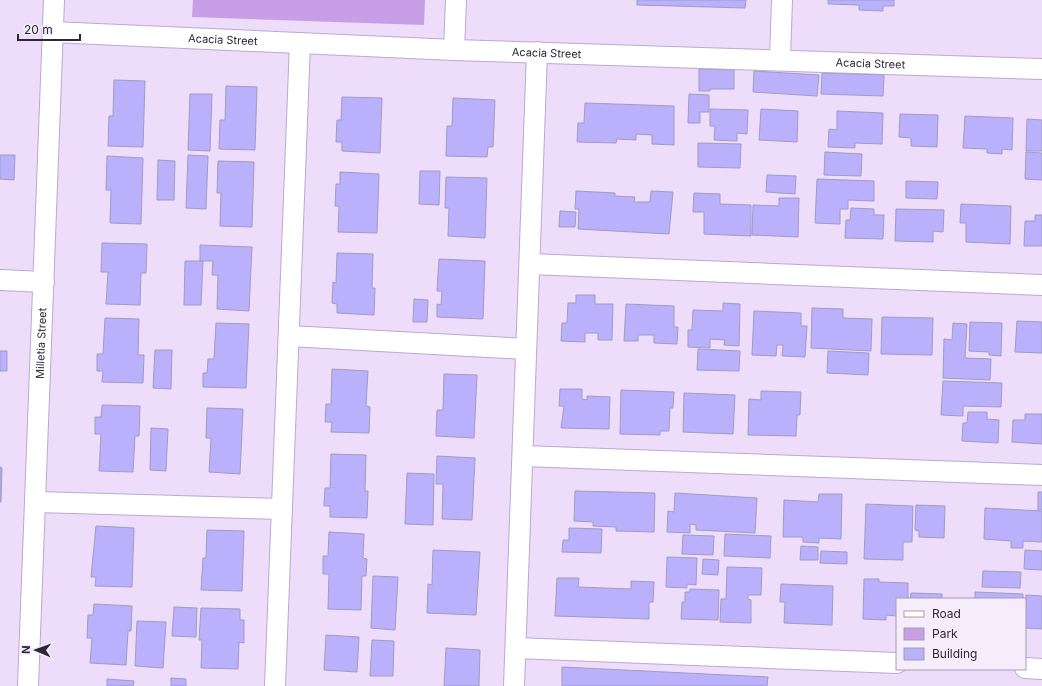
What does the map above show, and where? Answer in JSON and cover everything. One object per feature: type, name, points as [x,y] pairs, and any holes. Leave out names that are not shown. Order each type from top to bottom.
[{"type":"street","name":"Milletia Street","points":[[28,686],[54,0]]},
{"type":"street","points":[[454,50],[456,0]]},
{"type":"street","points":[[780,59],[782,0]]},
{"type":"street","name":"Acacia Street","points":[[52,32],[454,50],[780,59],[1042,69]]},
{"type":"street","points":[[275,686],[300,43]]},
{"type":"street","points":[[514,686],[537,52]]},
{"type":"street","points":[[530,264],[1042,285]]},
{"type":"street","points":[[0,280],[44,282]]},
{"type":"street","points":[[289,336],[526,349]]},
{"type":"street","points":[[523,456],[1042,475]]},
{"type":"street","points":[[36,502],[282,509]]},
{"type":"street","points":[[516,648],[896,663]]},
{"type":"street","points":[[1026,668],[1042,668]]},
{"type":"green space","points":[[193,0],[425,0],[424,25],[192,17]]},
{"type":"building","points":[[637,0],[746,0],[745,8],[637,5]]},
{"type":"building","points":[[828,0],[894,0],[894,6],[883,6],[883,11],[859,10],[859,5],[828,4]]},
{"type":"building","points":[[699,69],[734,70],[734,89],[710,89],[710,91],[699,91]]},
{"type":"building","points":[[754,71],[819,75],[817,96],[753,92]]},
{"type":"building","points":[[822,73],[884,75],[883,96],[821,94]]},
{"type":"building","points":[[114,80],[145,81],[143,147],[108,146],[109,116],[113,116]]},
{"type":"building","points":[[226,86],[257,87],[255,150],[219,149],[220,120],[225,120]]},
{"type":"building","points":[[190,94],[212,94],[210,151],[188,150]]},
{"type":"building","points":[[689,94],[709,95],[709,112],[700,112],[700,123],[688,123]]},
{"type":"building","points":[[342,97],[382,98],[380,153],[342,151],[342,142],[336,142],[337,120],[341,120]]},
{"type":"building","points":[[453,98],[495,100],[493,147],[488,147],[487,157],[446,156],[447,126],[452,126]]},
{"type":"building","points":[[585,103],[674,106],[674,145],[652,144],[652,135],[636,134],[636,140],[617,139],[616,143],[577,142],[578,123],[584,123]]},
{"type":"building","points":[[710,109],[748,110],[747,134],[737,133],[737,141],[714,140],[715,126],[710,126]]},
{"type":"building","points":[[761,109],[798,111],[797,142],[759,140]]},
{"type":"building","points":[[837,111],[883,113],[882,144],[855,143],[855,148],[828,147],[829,129],[837,130]]},
{"type":"building","points":[[900,114],[938,115],[937,147],[911,146],[911,138],[899,137]]},
{"type":"building","points":[[965,116],[1013,118],[1012,150],[1002,149],[1002,154],[987,153],[987,149],[963,148]]},
{"type":"building","points":[[1027,119],[1042,120],[1042,151],[1026,151]]},
{"type":"building","points":[[698,143],[741,144],[740,168],[698,167]]},
{"type":"building","points":[[825,152],[862,154],[861,176],[824,175]]},
{"type":"building","points":[[1026,152],[1042,153],[1042,180],[1025,179]]},
{"type":"building","points":[[0,155],[15,155],[14,180],[0,179]]},
{"type":"building","points":[[188,155],[208,156],[206,209],[186,208]]},
{"type":"building","points":[[107,156],[143,158],[141,224],[110,223],[111,190],[106,190]]},
{"type":"building","points":[[158,160],[175,161],[174,200],[157,200]]},
{"type":"building","points":[[218,161],[254,162],[252,227],[220,226],[221,193],[217,193]]},
{"type":"building","points":[[420,171],[440,171],[439,205],[419,204]]},
{"type":"building","points":[[340,172],[379,174],[377,233],[338,232],[339,206],[335,206],[336,184],[340,184]]},
{"type":"building","points":[[767,175],[796,176],[795,194],[766,192]]},
{"type":"building","points":[[446,177],[487,178],[485,238],[448,236],[449,208],[445,208]]},
{"type":"building","points":[[817,179],[874,181],[874,201],[848,200],[848,209],[840,209],[840,224],[815,223]]},
{"type":"building","points":[[906,181],[938,182],[937,199],[906,198]]},
{"type":"building","points":[[576,191],[615,193],[615,196],[635,197],[634,202],[650,202],[651,191],[673,192],[669,234],[578,229],[579,209],[575,209]]},
{"type":"building","points":[[694,193],[720,194],[720,204],[751,205],[751,236],[704,234],[704,212],[693,212]]},
{"type":"building","points":[[779,198],[799,198],[798,237],[752,235],[753,205],[779,206]]},
{"type":"building","points":[[961,204],[1011,206],[1010,244],[966,242],[966,223],[960,223]]},
{"type":"building","points":[[851,208],[874,209],[874,215],[884,215],[883,239],[845,238],[846,220],[850,220]]},
{"type":"building","points":[[896,209],[944,210],[943,232],[933,231],[933,242],[895,241]]},
{"type":"building","points":[[560,211],[576,212],[575,227],[559,227]]},
{"type":"building","points":[[1035,215],[1042,215],[1042,246],[1024,246],[1025,221],[1035,221]]},
{"type":"building","points":[[102,243],[147,244],[146,273],[141,273],[140,305],[106,304],[108,272],[101,272]]},
{"type":"building","points":[[200,245],[252,247],[249,311],[217,309],[218,275],[212,275],[213,261],[200,261]]},
{"type":"building","points":[[337,253],[373,254],[372,288],[375,288],[374,315],[337,313],[337,304],[332,303],[333,282],[336,283]]},
{"type":"building","points":[[439,259],[485,261],[483,319],[437,317],[437,304],[441,305],[442,291],[437,291]]},
{"type":"building","points":[[185,261],[203,261],[201,305],[184,305]]},
{"type":"building","points":[[576,295],[595,295],[595,304],[613,304],[612,340],[598,340],[598,333],[585,333],[585,342],[561,341],[562,323],[567,323],[568,303],[576,303]]},
{"type":"building","points":[[414,299],[428,300],[427,322],[413,322]]},
{"type":"building","points":[[723,303],[740,304],[739,346],[724,345],[725,340],[710,339],[710,348],[688,347],[688,330],[692,330],[693,310],[723,311]]},
{"type":"building","points":[[626,304],[674,306],[674,327],[678,327],[677,344],[654,343],[654,335],[638,335],[638,341],[624,341]]},
{"type":"building","points":[[812,308],[843,309],[843,318],[872,319],[871,351],[811,348]]},
{"type":"building","points":[[754,311],[801,313],[801,326],[807,326],[805,357],[782,356],[783,345],[777,345],[776,356],[752,355]]},
{"type":"building","points":[[882,317],[933,318],[932,355],[881,354]]},
{"type":"building","points":[[105,318],[139,319],[138,355],[144,355],[143,383],[102,382],[103,371],[97,371],[97,354],[103,354]]},
{"type":"building","points":[[1017,321],[1042,322],[1042,353],[1015,352]]},
{"type":"building","points":[[970,322],[1002,323],[1001,356],[989,355],[989,352],[969,351]]},
{"type":"building","points":[[216,323],[249,324],[246,388],[203,387],[203,373],[207,373],[208,359],[214,359]]},
{"type":"building","points":[[953,323],[967,324],[965,358],[991,359],[990,380],[943,378],[944,339],[952,340]]},
{"type":"building","points":[[698,349],[740,351],[739,371],[697,370]]},
{"type":"building","points":[[155,350],[172,350],[171,389],[153,388]]},
{"type":"building","points":[[0,351],[7,351],[7,371],[0,371]]},
{"type":"building","points":[[828,351],[869,353],[868,375],[827,373]]},
{"type":"building","points":[[332,369],[368,371],[366,406],[370,407],[369,433],[331,432],[332,422],[325,422],[326,404],[331,404]]},
{"type":"building","points":[[444,374],[477,375],[474,438],[436,436],[437,410],[443,410]]},
{"type":"building","points":[[943,381],[1002,383],[1001,407],[963,406],[963,416],[941,415]]},
{"type":"building","points":[[560,389],[582,389],[582,399],[587,400],[587,396],[610,397],[609,429],[561,428],[564,406],[559,406]]},
{"type":"building","points":[[621,390],[674,392],[673,408],[670,408],[669,431],[660,431],[660,435],[620,434]]},
{"type":"building","points":[[761,391],[801,392],[800,415],[797,415],[796,436],[748,435],[749,399],[761,400]]},
{"type":"building","points":[[684,393],[735,395],[733,434],[683,432]]},
{"type":"building","points":[[102,405],[140,406],[139,436],[135,436],[133,472],[99,471],[101,434],[95,434],[95,417],[101,417]]},
{"type":"building","points":[[207,408],[243,409],[240,474],[209,472],[211,438],[206,438]]},
{"type":"building","points":[[968,412],[987,412],[987,419],[999,420],[998,443],[962,441],[963,423],[967,423]]},
{"type":"building","points":[[1025,414],[1042,414],[1042,444],[1012,442],[1013,420],[1025,420]]},
{"type":"building","points":[[151,428],[168,429],[166,471],[150,470]]},
{"type":"building","points":[[331,454],[366,455],[365,491],[368,491],[367,518],[330,517],[330,506],[324,506],[325,488],[330,488]]},
{"type":"building","points":[[437,456],[475,458],[472,520],[442,519],[443,484],[436,484]]},
{"type":"building","points":[[0,467],[2,468],[1,502],[0,502]]},
{"type":"building","points":[[407,473],[434,474],[433,525],[405,524]]},
{"type":"building","points":[[575,491],[655,493],[654,532],[616,531],[616,527],[593,526],[593,522],[574,521]]},
{"type":"building","points":[[1038,492],[1042,492],[1042,510],[1038,510]]},
{"type":"building","points":[[675,493],[757,498],[755,533],[696,530],[696,525],[690,524],[690,533],[667,532],[668,511],[674,512]]},
{"type":"building","points":[[819,494],[842,494],[841,539],[819,538],[819,543],[803,542],[803,537],[783,537],[784,500],[818,502]]},
{"type":"building","points":[[866,504],[913,506],[912,542],[903,542],[903,560],[864,559]]},
{"type":"building","points":[[916,505],[945,506],[944,538],[919,537],[919,531],[915,530]]},
{"type":"building","points":[[985,508],[1042,511],[1042,542],[1023,541],[1023,548],[1011,548],[1011,541],[984,539]]},
{"type":"building","points":[[96,526],[134,528],[132,587],[95,586],[96,577],[91,577]]},
{"type":"building","points":[[569,528],[602,529],[601,553],[562,552],[563,540],[569,540]]},
{"type":"building","points":[[207,530],[244,531],[242,591],[201,590],[203,558],[206,558]]},
{"type":"building","points":[[329,532],[364,534],[363,558],[367,559],[366,576],[362,576],[361,610],[328,609],[329,574],[323,574],[323,556],[328,556]]},
{"type":"building","points":[[725,534],[771,536],[770,558],[724,556]]},
{"type":"building","points":[[683,535],[714,536],[713,555],[682,554]]},
{"type":"building","points":[[801,546],[818,547],[818,560],[800,560]]},
{"type":"building","points":[[433,550],[480,552],[476,615],[427,613],[428,584],[432,585]]},
{"type":"building","points":[[1025,550],[1042,551],[1042,570],[1024,569]]},
{"type":"building","points":[[821,551],[847,552],[847,564],[820,563]]},
{"type":"building","points":[[667,557],[697,558],[696,585],[687,584],[687,588],[666,587]]},
{"type":"building","points":[[703,559],[719,560],[718,575],[702,574]]},
{"type":"building","points":[[727,567],[762,568],[761,595],[748,595],[748,599],[751,600],[751,623],[720,622],[721,599],[726,599]]},
{"type":"building","points":[[983,571],[1021,572],[1020,588],[982,587]]},
{"type":"building","points":[[373,576],[398,577],[395,630],[371,628]]},
{"type":"building","points":[[557,578],[579,578],[578,587],[631,589],[631,581],[654,582],[653,602],[649,602],[649,619],[555,616]]},
{"type":"building","points":[[864,579],[879,579],[879,582],[908,583],[908,598],[896,598],[896,616],[886,615],[886,620],[863,619]]},
{"type":"building","points":[[781,584],[833,586],[832,625],[784,623],[785,602],[780,602]]},
{"type":"building","points":[[690,589],[719,590],[718,620],[681,619],[682,602],[685,602],[685,592],[690,592]]},
{"type":"building","points":[[975,592],[1023,594],[1023,598],[975,598]]},
{"type":"building","points":[[911,593],[942,594],[942,598],[910,598]]},
{"type":"building","points":[[1026,595],[1042,596],[1042,629],[1026,628]]},
{"type":"building","points":[[94,604],[132,606],[131,631],[128,631],[126,665],[90,663],[92,638],[87,638],[88,615],[93,615]]},
{"type":"building","points":[[174,607],[197,608],[196,637],[172,636]]},
{"type":"building","points":[[201,608],[240,609],[240,620],[244,620],[244,643],[239,642],[238,669],[201,668],[202,640],[199,640]]},
{"type":"building","points":[[137,621],[166,622],[163,668],[135,666]]},
{"type":"building","points":[[326,635],[359,637],[357,672],[324,670]]},
{"type":"building","points":[[372,640],[394,641],[393,676],[370,676]]},
{"type":"building","points":[[446,648],[480,650],[479,686],[444,686]]},
{"type":"building","points":[[562,667],[768,677],[767,686],[562,686]]},
{"type":"building","points":[[171,678],[186,679],[186,686],[171,686]]},
{"type":"building","points":[[107,679],[134,681],[133,686],[107,686]]}]
